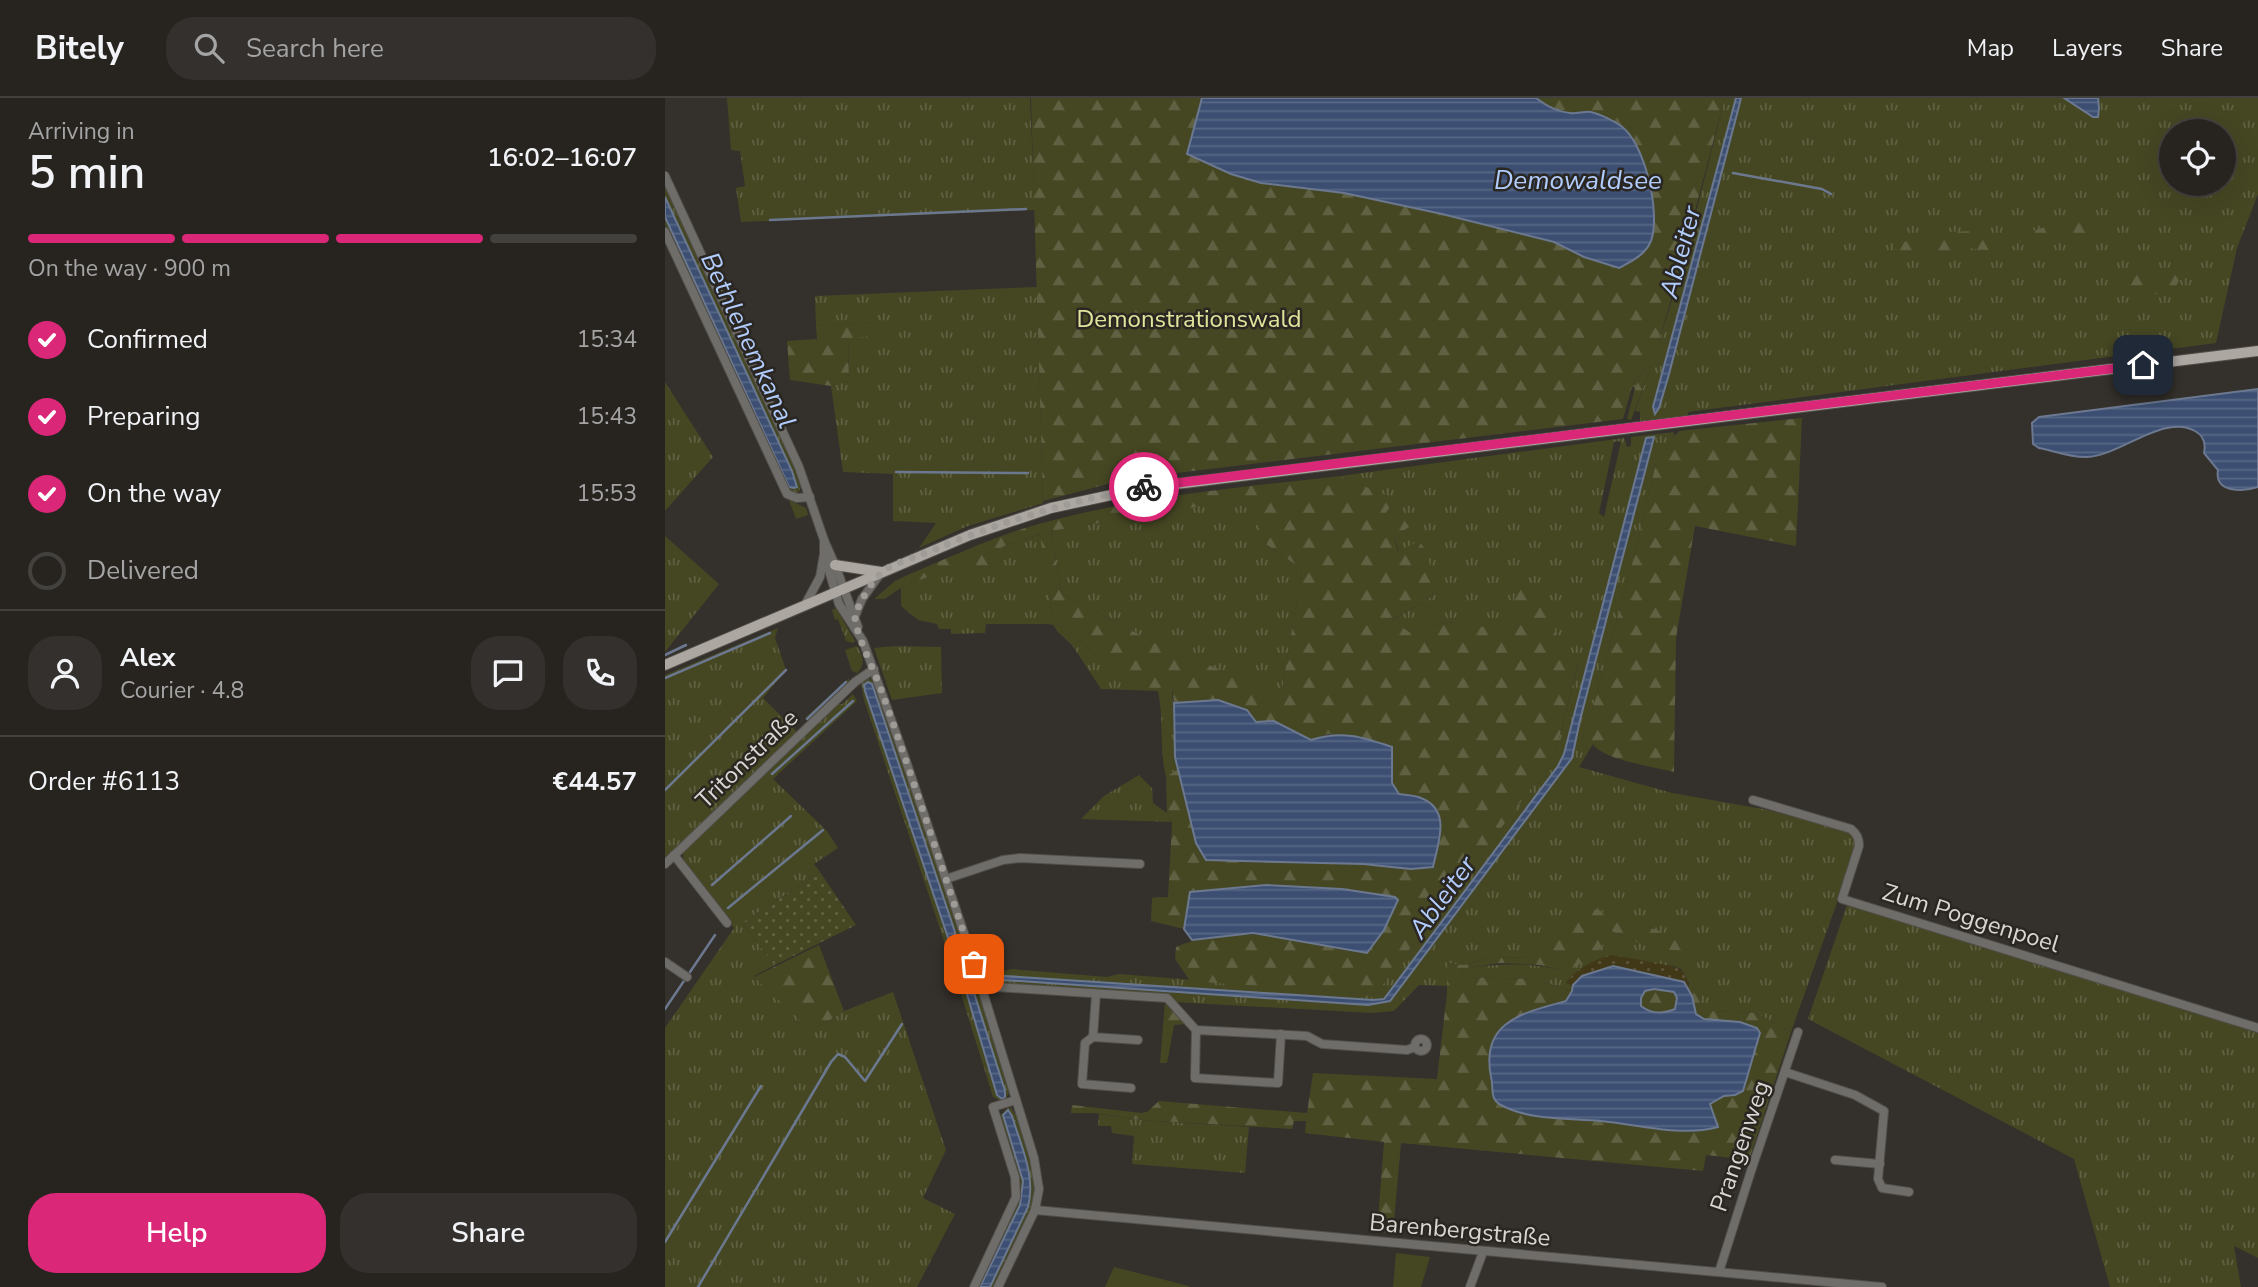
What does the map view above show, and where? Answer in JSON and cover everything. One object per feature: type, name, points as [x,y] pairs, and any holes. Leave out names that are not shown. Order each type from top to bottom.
[{"type":"main road","points":[[665,664],[970,535],[1075,501],[1144,488],[2258,351]]},
{"type":"main road","points":[[835,565],[881,572]]},
{"type":"street","points":[[665,176],[799,467],[835,565],[840,590],[839,604],[860,635]]},
{"type":"street","points":[[665,232],[787,494],[797,498],[810,497]]},
{"type":"street","points":[[806,603],[820,577],[824,540]]},
{"type":"street","points":[[824,554],[855,616],[874,669],[981,986],[1038,1176],[1039,1189],[1035,1210],[998,1287]]},
{"type":"street","points":[[855,616],[862,599],[881,572]]},
{"type":"street","name":"Tritonstraße","points":[[665,864],[855,682],[874,669]]},
{"type":"street","name":"Zum Poggenpoel","points":[[1753,800],[1851,829],[1856,833],[1859,846],[1842,899],[2258,1028]]},
{"type":"street","points":[[674,855],[727,923]]},
{"type":"street","points":[[946,879],[1003,860],[1020,858],[1140,864]]},
{"type":"street","points":[[665,962],[687,977]]},
{"type":"street","points":[[981,986],[1167,998],[1196,1030],[1195,1077],[1278,1083],[1281,1034]]},
{"type":"street","points":[[1093,1037],[1096,994]]},
{"type":"street","points":[[1196,1030],[1307,1036],[1322,1044],[1407,1050],[1415,1047]]},
{"type":"street","name":"Prangenweg","points":[[1719,1272],[1798,1032]]},
{"type":"street","points":[[1131,1088],[1082,1084],[1085,1043],[1093,1037],[1138,1040]]},
{"type":"street","points":[[1785,1072],[1855,1095],[1884,1111],[1878,1180],[1882,1188],[1909,1192]]},
{"type":"street","points":[[974,1287],[1016,1197],[1016,1183],[993,1107],[1016,1100]]},
{"type":"street","points":[[1835,1160],[1880,1164]]},
{"type":"street","name":"Barenbergstraße","points":[[1035,1210],[1882,1287]]},
{"type":"street","points":[[1470,1287],[1483,1252]]},
{"type":"green space","points":[[727,98],[1030,98],[1035,210],[741,222],[736,188],[745,186],[740,151],[731,150]]},
{"type":"green space","name":"Demonstrationswald","points":[[1031,98],[1202,98],[1187,154],[1231,174],[1261,183],[1344,193],[1442,214],[1554,243],[1584,257],[1619,268],[1645,251],[1654,229],[1653,197],[1637,147],[1621,126],[1607,118],[1592,112],[1561,111],[1536,98],[1725,98],[1653,361],[1643,358],[1623,419],[1127,479],[1043,501]]},
{"type":"green space","points":[[1725,98],[2258,98],[2258,194],[2237,248],[2216,343],[1688,412],[1688,418],[1640,422],[1640,412],[1635,411],[1650,370],[1644,368],[1635,388],[1632,387],[1643,358],[1653,360],[1680,275]]},
{"type":"green space","points":[[665,185],[797,473],[802,485],[798,493],[792,493],[785,487],[665,228]]},
{"type":"green space","points":[[2092,221],[2098,224],[2085,236],[2049,236],[2022,240],[2003,252],[1968,248],[1898,263],[1894,245],[1931,234],[1949,232],[1973,231],[2017,236],[2054,224]]},
{"type":"green space","points":[[2184,266],[2184,271],[2172,294],[2163,296],[2121,284],[2118,278]]},
{"type":"green space","points":[[1037,287],[1043,503],[968,526],[919,548],[936,523],[893,521],[893,474],[843,472],[831,386],[849,381],[848,338],[872,322],[816,326],[815,296]]},
{"type":"green space","points":[[872,322],[872,336],[848,339],[849,381],[831,386],[790,380],[787,341],[817,339],[816,326]]},
{"type":"green space","points":[[1644,368],[1650,370],[1631,420],[1627,419],[1635,388]]},
{"type":"green space","points":[[665,382],[713,457],[665,511]]},
{"type":"green space","points":[[1802,418],[1796,546],[1695,526],[1676,638],[1674,772],[1606,754],[1592,743],[1589,727],[1656,463],[1679,431]]},
{"type":"green space","points":[[1674,432],[1673,435],[1677,434],[1656,463],[1592,711],[1589,730],[1593,744],[1579,767],[1672,793],[1763,809],[1851,831],[1857,846],[1791,1032],[1756,1013],[1711,1011],[1702,1006],[1697,989],[1688,988],[1689,983],[1681,969],[1674,966],[1627,958],[1605,958],[1594,962],[1566,983],[1573,985],[1572,991],[1533,979],[1465,977],[1461,969],[1511,965],[1561,970],[1592,926],[1597,925],[1651,948],[1595,909],[1548,931],[1534,958],[1492,957],[1464,965],[1447,963],[1447,986],[1419,985],[1394,1011],[1372,1013],[1174,1002],[986,984],[984,971],[1011,969],[1107,977],[1119,974],[1371,994],[1377,992],[1555,755],[1579,660],[1507,631],[1448,622],[1409,632],[1391,621],[1434,595],[1399,551],[1386,513],[1394,499],[1340,476],[1624,438],[1627,447],[1631,446],[1631,437]],"holes":[[[1614,442],[1621,442],[1604,517],[1599,513]]]},
{"type":"green space","points":[[1340,476],[1395,499],[1386,513],[1403,518],[1409,527],[1394,537],[1398,551],[1419,541],[1428,553],[1434,595],[1392,620],[1409,632],[1448,622],[1507,630],[1518,583],[1546,589],[1558,642],[1556,653],[1579,659],[1555,755],[1377,992],[1371,994],[1190,981],[1175,959],[1176,947],[1218,936],[1261,935],[1348,950],[1394,897],[1292,887],[1216,889],[1190,892],[1184,929],[1151,921],[1152,898],[1168,897],[1172,822],[1167,813],[1166,777],[1178,769],[1196,843],[1411,869],[1442,824],[1436,810],[1427,802],[1399,794],[1392,783],[1391,747],[1328,734],[1312,740],[1274,721],[1256,722],[1218,700],[1174,703],[1172,688],[1133,688],[1063,626],[1047,624],[1052,617],[1040,534],[1002,547],[1002,572],[944,570],[901,588],[884,599],[874,599],[895,581],[910,574],[1032,526],[1086,512],[1158,499]],"holes":[[[1260,496],[1260,540],[1302,569],[1281,695],[1153,642],[1061,593],[1051,531]]]},
{"type":"green space","points":[[1261,495],[1260,540],[1302,569],[1281,696],[1153,642],[1061,593],[1051,531]]},
{"type":"green space","points":[[789,500],[806,508],[808,515],[796,519]]},
{"type":"green space","points":[[1041,534],[1052,618],[1047,624],[986,624],[985,633],[951,634],[951,629],[939,629],[937,624],[918,620],[901,606],[901,588],[944,570],[1002,571],[1002,547]]},
{"type":"green space","points":[[665,536],[719,584],[665,652]]},
{"type":"green space","points":[[836,608],[855,641],[853,643],[846,641],[838,619],[835,620],[832,610]]},
{"type":"green space","points":[[1053,625],[1063,626],[1133,688],[1172,688],[1175,757],[1178,769],[1166,777],[1158,691],[1101,689],[1072,645]]},
{"type":"green space","points":[[778,628],[775,638],[786,670],[763,698],[797,732],[665,859],[665,675]]},
{"type":"green space","points":[[857,646],[863,660],[857,673],[852,671],[845,650]]},
{"type":"green space","points":[[941,647],[942,693],[892,700],[874,648]]},
{"type":"green space","points":[[849,678],[849,683],[809,722],[805,718]]},
{"type":"green space","points":[[868,678],[875,682],[967,955],[1010,1092],[1006,1098],[999,1100],[993,1097],[864,700],[861,683]]},
{"type":"green space","points":[[853,694],[857,701],[773,779],[827,831],[838,848],[814,864],[820,872],[742,923],[775,965],[754,976],[812,1031],[844,1011],[893,992],[946,1150],[923,1198],[955,1214],[917,1287],[665,1287],[665,1028],[734,928],[684,864],[683,851],[837,704],[842,704]]},
{"type":"green space","points":[[1139,775],[1152,788],[1153,803],[1167,813],[1172,822],[1081,819],[1104,796]]},
{"type":"green space","points":[[820,872],[856,925],[775,965],[742,923]]},
{"type":"green space","points":[[1847,905],[2258,1032],[2258,1258],[2234,1246],[2241,1287],[2110,1287],[2074,1159],[1808,1019]]},
{"type":"green space","points":[[1595,909],[1697,944],[1696,952],[1651,948],[1597,925],[1592,927],[1603,947],[1573,969],[1500,963],[1461,969],[1465,977],[1533,979],[1572,991],[1566,1001],[1531,1011],[1505,1024],[1488,1062],[1492,1096],[1518,1112],[1556,1119],[1601,1121],[1694,1132],[1718,1127],[1710,1104],[1724,1095],[1735,1095],[1743,1091],[1760,1033],[1740,1022],[1703,1019],[1696,1014],[1688,988],[1697,989],[1702,1005],[1711,1011],[1756,1013],[1791,1032],[1749,1160],[1706,1155],[1703,1171],[1401,1143],[1393,1233],[1377,1232],[1384,1142],[1305,1133],[1306,1121],[1294,1121],[1292,1129],[1071,1113],[1072,1105],[1141,1113],[1147,1112],[1159,1101],[1307,1113],[1313,1073],[1437,1079],[1447,993],[1447,963],[1464,965],[1492,957],[1534,958],[1547,931]]},
{"type":"green space","points":[[819,945],[844,1011],[812,1031],[754,977]]},
{"type":"green space","points":[[1654,989],[1674,992],[1677,998],[1675,1009],[1657,1012],[1641,1006],[1645,991]]},
{"type":"green space","points":[[1165,1003],[1185,1024],[1174,1025],[1167,1063],[1160,1063]]},
{"type":"green space","points":[[1007,1108],[1011,1108],[1017,1117],[1032,1165],[1035,1188],[1033,1204],[994,1287],[977,1287],[1017,1205],[1019,1192],[1000,1116]]},
{"type":"green space","points":[[1099,1114],[1141,1120],[1249,1127],[1245,1173],[1132,1164],[1134,1136],[1112,1133],[1111,1126],[1098,1126]]},
{"type":"green space","points":[[1396,1253],[1430,1257],[1421,1287],[1393,1287]]},
{"type":"green space","points":[[1114,1267],[1189,1286],[1189,1287],[1105,1287]]},
{"type":"sand","points":[[1611,955],[1675,967],[1685,975],[1688,988],[1684,982],[1613,966],[1583,976],[1573,985],[1566,983],[1586,965]]},
{"type":"water","name":"Demowaldsee","points":[[1202,98],[1536,98],[1561,111],[1595,113],[1621,126],[1630,135],[1644,162],[1654,214],[1651,241],[1642,254],[1619,268],[1584,257],[1554,242],[1442,214],[1344,193],[1261,183],[1231,174],[1187,154]]},
{"type":"water","points":[[1736,98],[1741,98],[1669,374],[1655,414],[1653,407]]},
{"type":"water","points":[[2064,98],[2098,98],[2098,117],[2093,117]]},
{"type":"water","points":[[665,197],[797,487],[789,487],[665,217]]},
{"type":"water","points":[[2258,389],[2258,487],[2252,489],[2231,489],[2220,483],[2218,470],[2204,453],[2202,438],[2195,431],[2183,427],[2156,431],[2100,455],[2087,457],[2063,454],[2033,444],[2032,423],[2039,417]]},
{"type":"water","points":[[1654,437],[1572,758],[1390,1001],[1368,1005],[989,979],[990,975],[1384,999],[1558,766],[1564,754],[1646,438]]},
{"type":"water","points":[[868,682],[872,684],[952,923],[1005,1091],[1005,1097],[1002,1099],[997,1095],[966,991],[865,691],[864,685]]},
{"type":"water","points":[[1218,700],[1247,710],[1256,722],[1274,721],[1311,740],[1342,735],[1392,747],[1392,783],[1399,794],[1419,797],[1431,803],[1437,810],[1441,828],[1433,867],[1411,869],[1363,864],[1206,860],[1196,843],[1175,757],[1174,703]]},
{"type":"water","points":[[1266,885],[1342,889],[1395,897],[1398,900],[1384,930],[1367,953],[1253,933],[1192,940],[1184,929],[1190,892]]},
{"type":"water","points":[[1613,966],[1684,982],[1692,996],[1696,1014],[1704,1019],[1740,1022],[1757,1028],[1760,1033],[1743,1091],[1724,1096],[1710,1104],[1718,1127],[1675,1131],[1601,1121],[1550,1118],[1525,1114],[1495,1100],[1489,1058],[1492,1043],[1499,1032],[1520,1016],[1566,1001],[1573,985],[1582,976]],"holes":[[[1654,989],[1674,992],[1677,998],[1675,1009],[1657,1012],[1641,1006],[1645,991]]]},
{"type":"water","points":[[1008,1110],[1029,1172],[1030,1195],[1028,1207],[990,1287],[980,1287],[1020,1205],[1023,1181],[1003,1115]]},
{"type":"waterway","points":[[1733,173],[1822,189],[1831,194]]},
{"type":"waterway","points":[[770,220],[1026,209]]},
{"type":"waterway","points":[[896,472],[1028,473]]},
{"type":"waterway","points":[[665,678],[770,633]]},
{"type":"waterway","points":[[665,655],[686,645]]},
{"type":"waterway","points":[[665,790],[786,670]]},
{"type":"waterway","points":[[807,719],[846,682]]},
{"type":"waterway","points":[[772,774],[853,701]]},
{"type":"waterway","points":[[712,885],[791,816]]},
{"type":"waterway","points":[[728,908],[823,830]]},
{"type":"waterway","points":[[665,1009],[715,935]]},
{"type":"waterway","points":[[698,1287],[831,1062],[838,1054],[845,1057],[865,1081],[902,1024]]},
{"type":"waterway","points":[[665,1242],[761,1086]]},
{"type":"way so far","points":[[974,964],[855,616],[862,599],[881,572],[1010,521],[1075,501],[1144,487]]},
{"type":"route","points":[[1144,487],[2143,365]]},
{"type":"water label","name":"Ableiter","points":[[1680,252]]},
{"type":"water label","name":"Bethlehemkanal","points":[[749,340]]},
{"type":"water label","name":"Ableiter","points":[[1442,897]]}]
